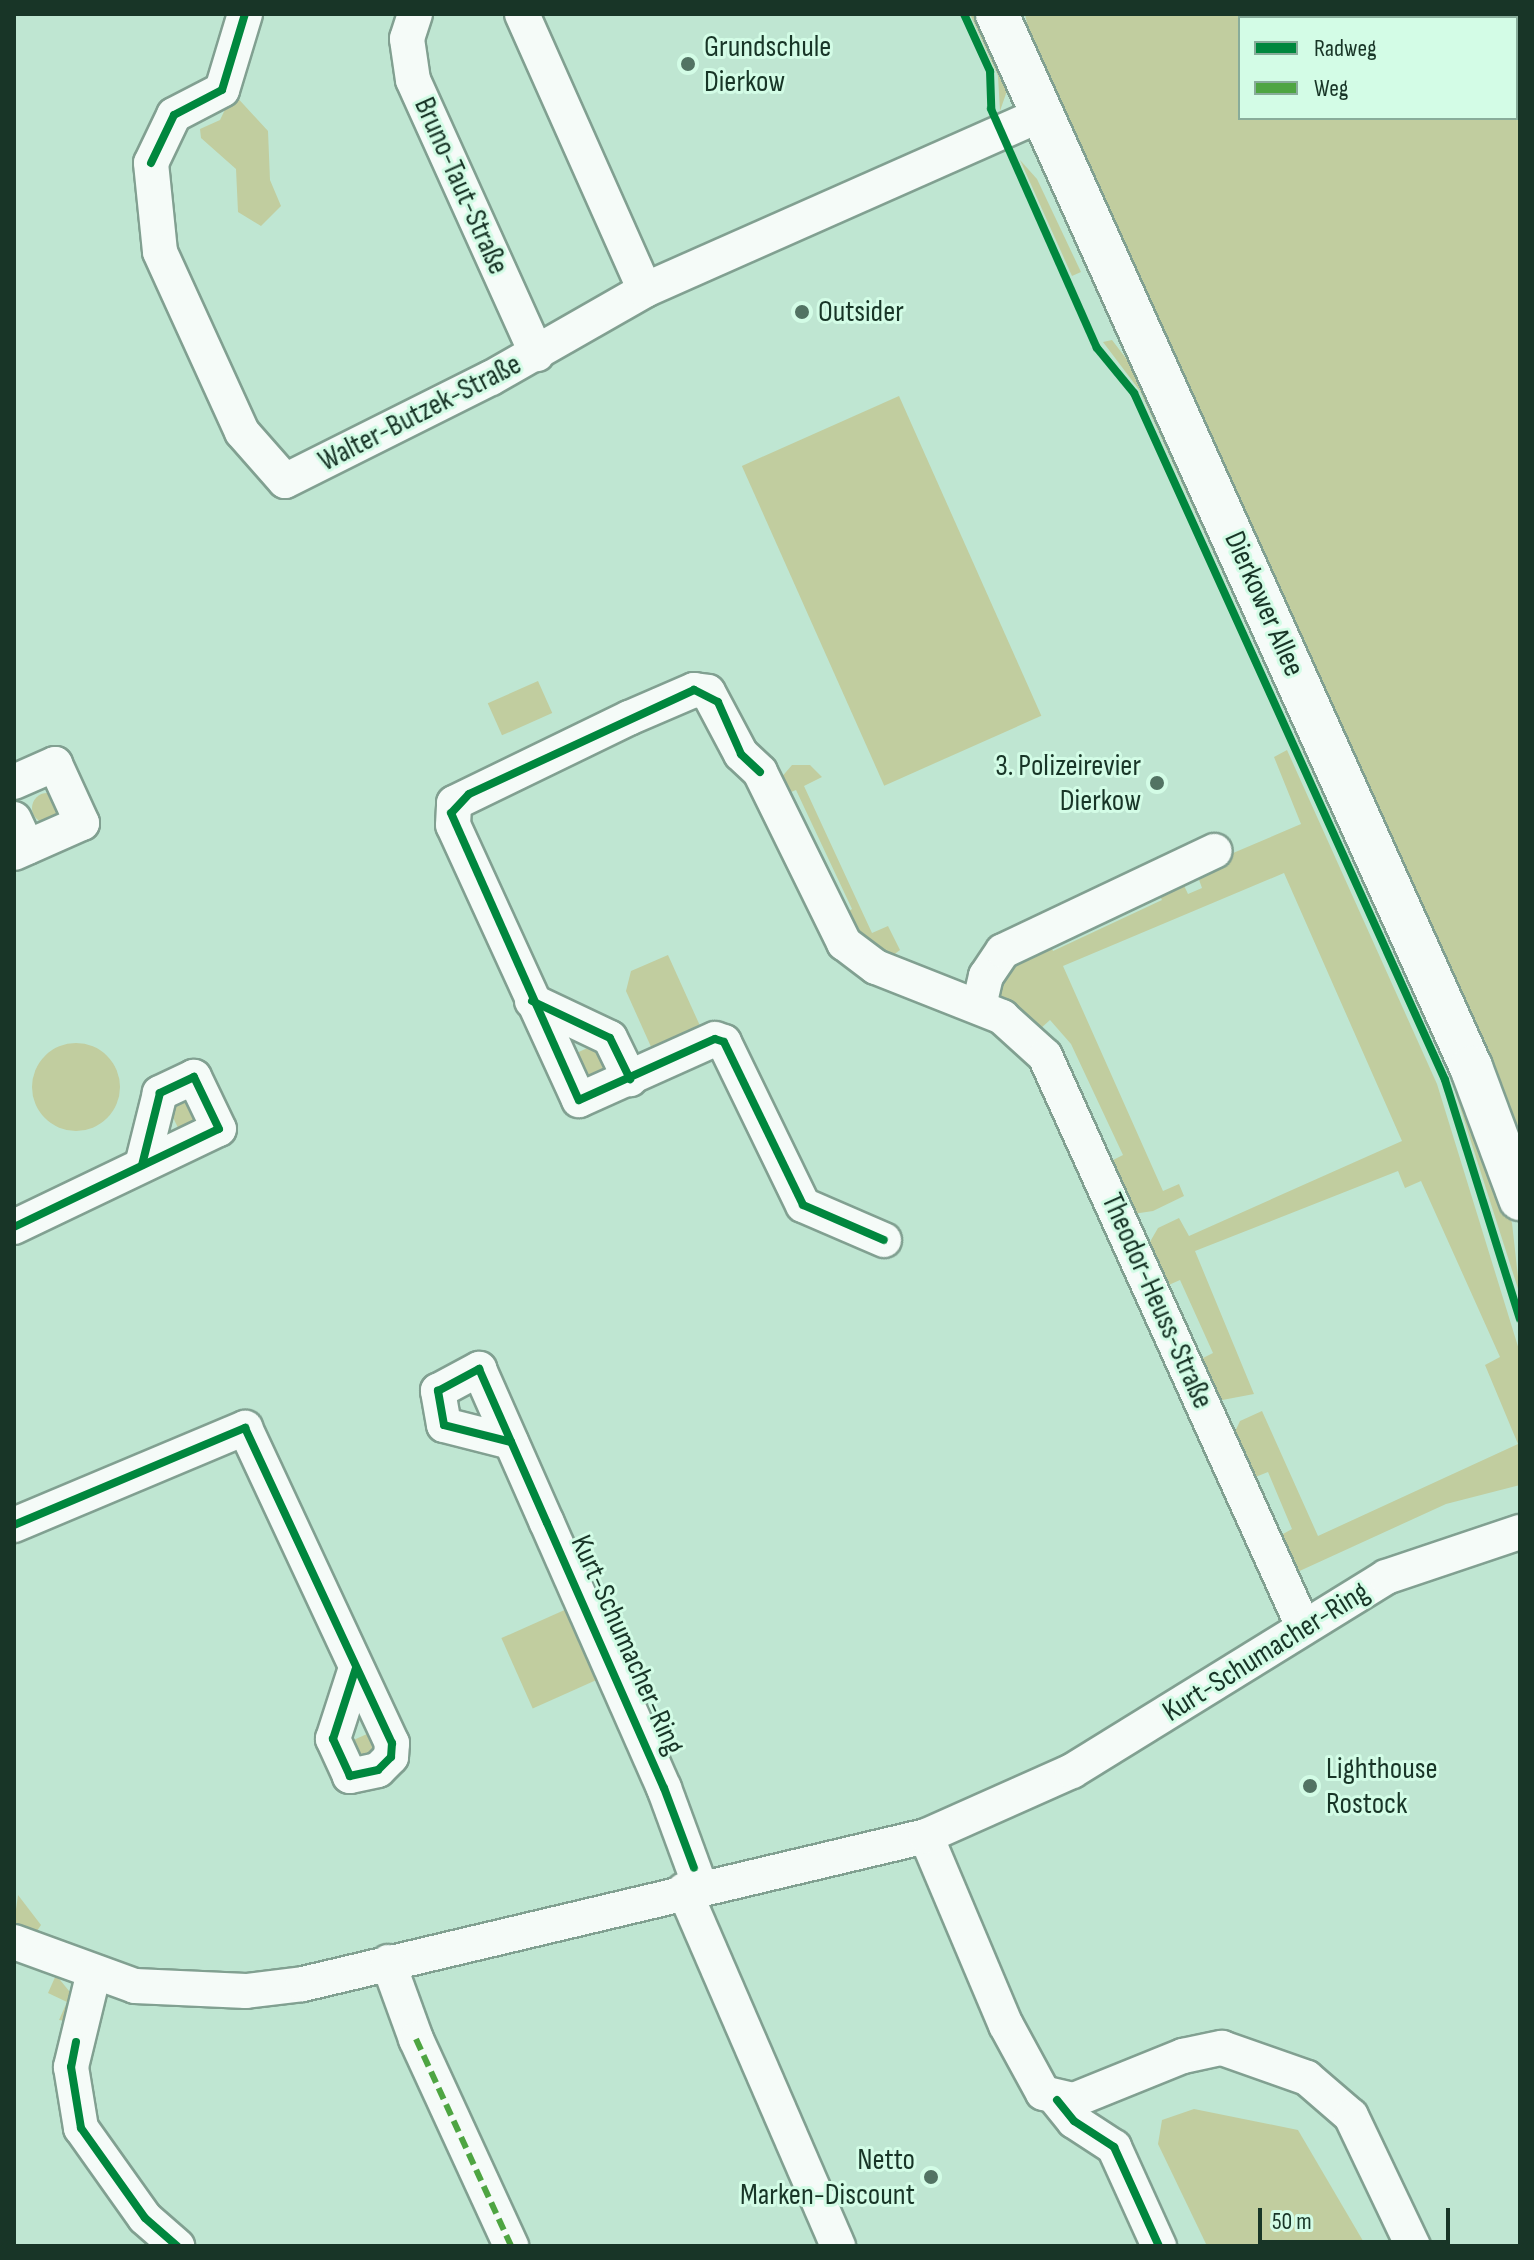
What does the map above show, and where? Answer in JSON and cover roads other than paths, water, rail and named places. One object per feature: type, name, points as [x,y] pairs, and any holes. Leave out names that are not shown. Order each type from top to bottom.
[{"type":"main road","name":"Dierkower Allee","points":[[997,14],[1471,1067],[1520,1199]]},
{"type":"street","name":"Walter-Butzek-Straße","points":[[245,14],[222,90],[174,115],[151,163],[160,252],[257,449],[285,481],[537,354],[645,290],[1042,114]]},
{"type":"street","name":"Bruno-Taut-Straße","points":[[415,14],[409,61],[537,354]]},
{"type":"street","points":[[522,14],[645,290]]},
{"type":"street","name":"Theodor-Heuss-Straße","points":[[884,1240],[803,1205],[724,1042],[715,1039],[579,1100],[453,825],[454,803],[694,690],[718,702],[741,754],[760,772],[844,943],[876,967],[979,1006],[1018,1026],[1045,1056],[1302,1624]]},
{"type":"street","points":[[14,782],[55,764],[82,823],[18,839]]},
{"type":"street","points":[[979,1006],[986,976],[1003,951],[1215,851]]},
{"type":"street","points":[[532,1001],[610,1038],[630,1079]]},
{"type":"street","points":[[14,1227],[142,1165]]},
{"type":"street","points":[[14,1525],[245,1428],[356,1668]]},
{"type":"street","name":"Kurt-Schumacher-Ring","points":[[511,1442],[838,2246]]},
{"type":"street","name":"Kurt-Schumacher-Ring","points":[[14,1942],[93,1976],[179,1991],[246,1991],[388,1962],[692,1888],[926,1836],[1072,1771],[1302,1624],[1429,1558],[1520,1532]]},
{"type":"street","points":[[926,1836],[1032,2081],[1057,2100],[1074,2121],[1114,2147],[1159,2246]]},
{"type":"street","points":[[388,1962],[511,2246]]},
{"type":"street","points":[[93,1976],[71,2067],[81,2128],[145,2218],[177,2246]]},
{"type":"street","points":[[1057,2100],[1091,2096],[1204,2049],[1235,2051],[1307,2078],[1351,2116],[1413,2246]]},
{"type":"place","name":"Grundschule Dierkow","points":[[688,64]]},
{"type":"place","name":"Outsider","points":[[802,312]]},
{"type":"place","name":"3. Polizeirevier Dierkow","points":[[1157,783]]},
{"type":"place","name":"Lighthouse Rostock","points":[[1310,1786]]},
{"type":"place","name":"Netto Marken-Discount","points":[[931,2177]]}]
